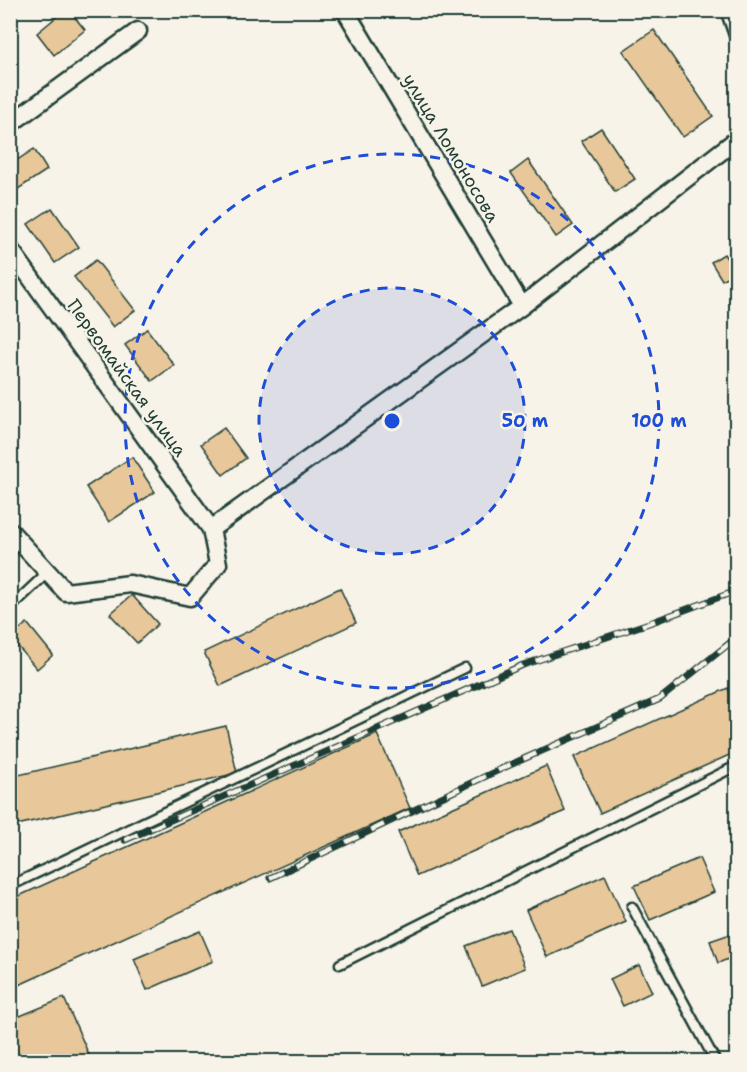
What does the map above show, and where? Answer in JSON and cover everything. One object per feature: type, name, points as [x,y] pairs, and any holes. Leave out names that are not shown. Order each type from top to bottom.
[{"type":"street","name":"улица Ломоносова","points":[[345,10],[522,306]]},
{"type":"street","points":[[10,124],[138,31]]},
{"type":"street","points":[[10,531],[66,592],[130,584],[190,597],[218,564],[211,529],[522,306],[736,140]]},
{"type":"street","name":"Первомайская улица","points":[[10,249],[211,529]]},
{"type":"lane","points":[[724,10],[736,42]]},
{"type":"lane","points":[[10,608],[48,572]]},
{"type":"lane","points":[[10,886],[465,668]]},
{"type":"lane","points":[[340,964],[736,766]]},
{"type":"lane","points":[[632,907],[716,1062]]},
{"type":"building","points":[[65,10],[69,10],[85,30],[54,55],[37,33]]},
{"type":"building","points":[[654,30],[713,116],[683,137],[623,51]]},
{"type":"building","points":[[601,128],[635,179],[615,192],[581,141]]},
{"type":"building","points":[[34,149],[47,170],[15,191],[10,185],[10,165]]},
{"type":"building","points":[[528,160],[573,225],[556,237],[511,173]]},
{"type":"building","points":[[52,208],[79,247],[55,263],[28,224]]},
{"type":"building","points":[[724,254],[735,271],[722,280],[711,262]]},
{"type":"building","points":[[96,260],[135,310],[113,327],[74,277]]},
{"type":"building","points":[[147,329],[174,365],[152,381],[125,345]]},
{"type":"building","points":[[224,428],[246,458],[223,475],[201,444]]},
{"type":"building","points":[[132,457],[155,492],[109,522],[86,487]]},
{"type":"building","points":[[340,588],[356,623],[220,686],[204,652]]},
{"type":"building","points":[[132,595],[158,624],[137,643],[110,614]]},
{"type":"building","points":[[27,623],[53,655],[37,669],[10,637]]},
{"type":"building","points":[[728,688],[736,707],[736,752],[600,813],[574,757]]},
{"type":"building","points":[[226,726],[237,773],[17,825],[10,798],[10,777]]},
{"type":"building","points":[[377,734],[410,808],[10,989],[10,900]]},
{"type":"building","points":[[546,766],[565,811],[417,876],[398,832]]},
{"type":"building","points":[[699,858],[714,892],[650,920],[634,886]]},
{"type":"building","points":[[605,875],[626,922],[547,957],[526,910]]},
{"type":"building","points":[[509,929],[525,968],[482,986],[466,946]]},
{"type":"building","points":[[200,931],[213,961],[147,990],[134,959]]},
{"type":"building","points":[[736,932],[736,956],[718,963],[710,941]]},
{"type":"building","points":[[639,965],[652,992],[623,1006],[610,979]]},
{"type":"building","points":[[64,998],[89,1055],[75,1062],[10,1062],[10,1020]]},
{"type":"railway","points":[[125,840],[523,665],[736,591]]},
{"type":"railway","points":[[270,878],[503,768],[660,699],[736,638]]}]
